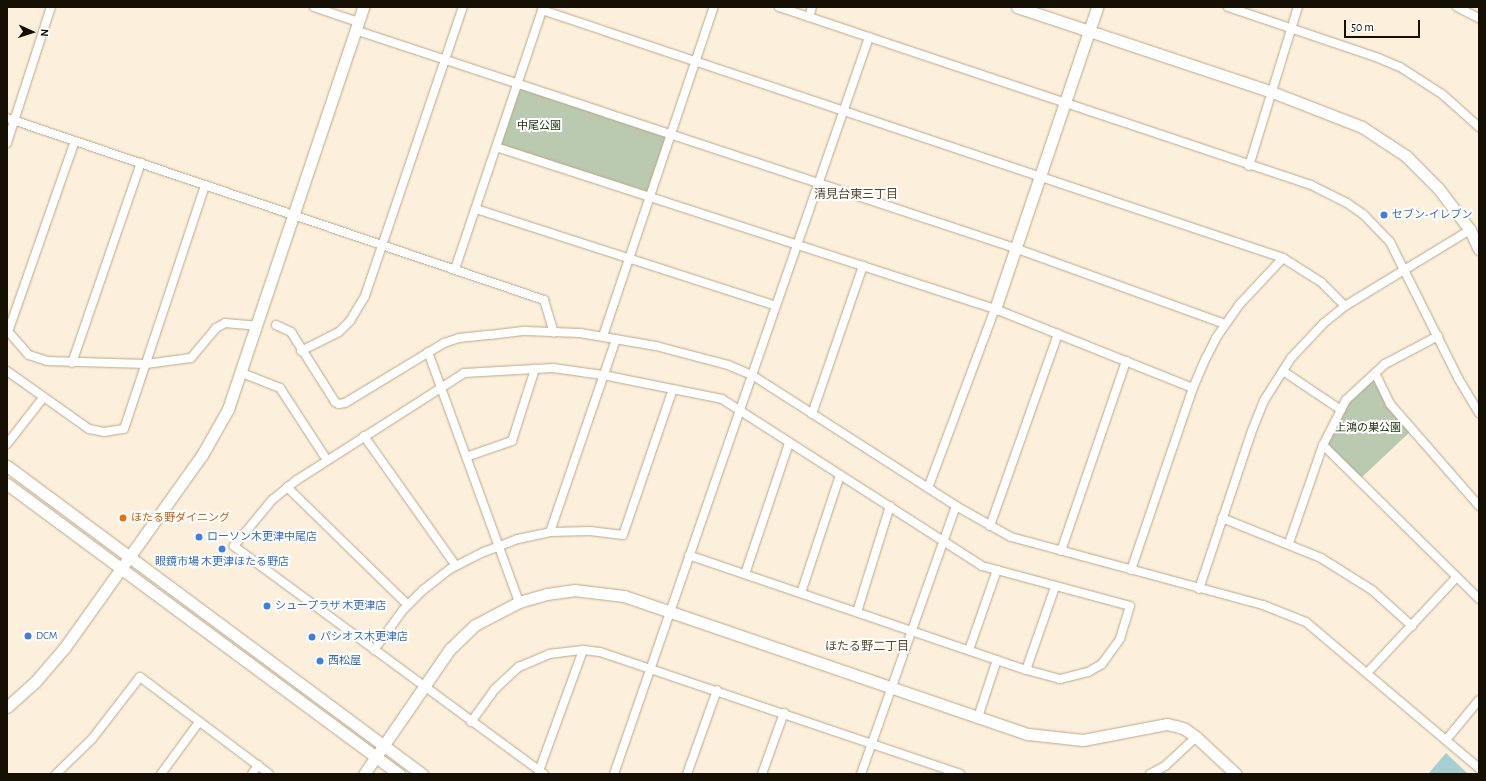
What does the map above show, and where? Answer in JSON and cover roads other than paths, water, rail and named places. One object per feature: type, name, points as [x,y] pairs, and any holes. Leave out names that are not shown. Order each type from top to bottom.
[{"type":"street","points":[[7,143],[11,119],[51,7]]},
{"type":"street","points":[[314,7],[357,26],[445,60],[1015,248],[1225,324]]},
{"type":"street","points":[[7,708],[48,669],[202,455],[228,409],[242,374],[363,7]]},
{"type":"street","points":[[301,351],[331,338],[350,321],[365,296],[381,245],[463,7]]},
{"type":"street","points":[[603,336],[714,7]]},
{"type":"street","points":[[779,7],[1249,166],[1311,185],[1347,203],[1377,227],[1390,242],[1479,412]]},
{"type":"street","points":[[809,17],[812,7]]},
{"type":"street","points":[[1017,7],[1272,92],[1350,121],[1406,156],[1474,227],[1479,249]]},
{"type":"street","points":[[928,488],[995,309],[1097,7]]},
{"type":"street","points":[[1228,7],[1400,67],[1442,94],[1479,127]]},
{"type":"street","points":[[1249,166],[1298,7]]},
{"type":"street","points":[[1458,7],[1479,18]]},
{"type":"street","points":[[455,269],[543,8],[696,61],[1283,258],[1321,282],[1345,306]]},
{"type":"street","points":[[614,774],[869,37]]},
{"type":"street","points":[[11,119],[544,300],[554,332]]},
{"type":"street","points":[[74,141],[8,331],[29,355],[47,361],[72,363],[146,364],[191,358],[216,328],[225,323],[257,326]]},
{"type":"street","points":[[496,146],[995,309],[1193,388]]},
{"type":"street","points":[[72,363],[141,163]]},
{"type":"street","points":[[7,371],[42,398],[90,429],[104,432],[124,429],[206,185]]},
{"type":"street","points":[[476,209],[776,306]]},
{"type":"street","points":[[1199,589],[1253,428],[1265,399],[1283,371],[1306,341],[1345,306],[1474,227]]},
{"type":"street","points":[[1131,570],[1193,388],[1225,324],[1253,287],[1283,258]]},
{"type":"street","points":[[812,414],[863,266]]},
{"type":"street","points":[[276,325],[290,332],[335,402],[339,404],[345,403],[428,352],[459,338],[525,331],[554,332],[603,336],[700,356],[752,376],[956,506],[1011,537],[1262,605],[1300,619],[1324,636],[1479,768]]},
{"type":"street","points":[[990,526],[1058,334]]},
{"type":"street","points":[[1289,543],[1323,445],[1346,400],[1385,364],[1438,336]]},
{"type":"street","points":[[550,532],[616,339]]},
{"type":"street","points":[[428,352],[519,602]]},
{"type":"street","points":[[1061,551],[1126,361]]},
{"type":"street","points":[[583,650],[542,772],[471,722],[234,546],[272,500],[288,487],[364,436],[464,374],[553,368],[604,375],[722,400],[944,540],[982,566],[1055,587],[1130,606],[1120,639],[1102,664],[1075,677],[1060,679],[1026,670],[690,555]]},
{"type":"street","points":[[466,457],[512,441],[535,369]]},
{"type":"street","points":[[1283,371],[1341,410]]},
{"type":"street","points":[[1375,372],[1390,404],[1407,426],[1479,506]]},
{"type":"street","points":[[242,374],[280,388],[327,460]]},
{"type":"street","points":[[374,650],[408,605],[435,579],[456,566],[498,546],[550,532],[590,531],[623,535],[673,389]]},
{"type":"street","points":[[7,444],[42,398]]},
{"type":"street","points":[[364,436],[456,566]]},
{"type":"street","points":[[745,574],[789,443]]},
{"type":"street","points":[[1323,445],[1360,478],[1456,578],[1479,599]]},
{"type":"street","points":[[7,466],[422,774]]},
{"type":"street","points":[[801,593],[840,475]]},
{"type":"street","points":[[7,484],[399,774]]},
{"type":"street","points":[[288,487],[408,605]]},
{"type":"street","points":[[856,612],[890,506]]},
{"type":"street","points":[[861,774],[956,506]]},
{"type":"street","points":[[1222,518],[1289,543],[1321,558],[1349,574],[1372,590],[1412,626]]},
{"type":"street","points":[[969,650],[997,570]]},
{"type":"street","points":[[1367,673],[1456,578]]},
{"type":"street","points":[[1026,670],[1055,587]]},
{"type":"street","points":[[364,774],[425,687],[445,655],[461,638],[494,613],[519,602],[553,593],[574,590],[599,591],[624,596],[1028,734],[1059,739],[1099,739],[1167,724],[1185,729],[1196,737],[1236,774]]},
{"type":"street","points":[[471,722],[495,689],[519,667],[549,654],[583,650],[615,656],[956,773]]},
{"type":"street","points":[[978,717],[997,660]]},
{"type":"street","points":[[56,774],[92,738],[140,677],[269,774]]},
{"type":"street","points":[[687,774],[717,690]]},
{"type":"street","points":[[1446,740],[1479,700]]},
{"type":"street","points":[[762,774],[784,713]]},
{"type":"street","points":[[161,774],[200,722]]},
{"type":"street","points":[[1150,774],[1165,766],[1196,737]]},
{"type":"street","points":[[252,774],[258,765]]},
{"type":"water","points":[[1446,753],[1468,774],[1428,774]]},
{"type":"place","name":"セブン-イレブン","points":[[1384,215]]},
{"type":"place","name":"ほたる野ダイニング","points":[[123,518]]},
{"type":"place","name":"ローソン木更津中尾店","points":[[199,537]]},
{"type":"place","name":"眼鏡市場 木更津ほたる野店","points":[[222,549]]},
{"type":"place","name":"シュープラザ 木更津店","points":[[267,606]]},
{"type":"place","name":"DCM","points":[[28,636]]},
{"type":"place","name":"パシオス木更津店","points":[[312,637]]},
{"type":"place","name":"西松屋","points":[[320,661]]},
{"type":"district","name":"清見台東三丁目","points":[[856,195]]},
{"type":"district","name":"ほたる野二丁目","points":[[867,647]]},
{"type":"park label","name":"中尾公園","points":[[539,126]]},
{"type":"park label","name":"上鴻の巣公園","points":[[1368,428]]}]
